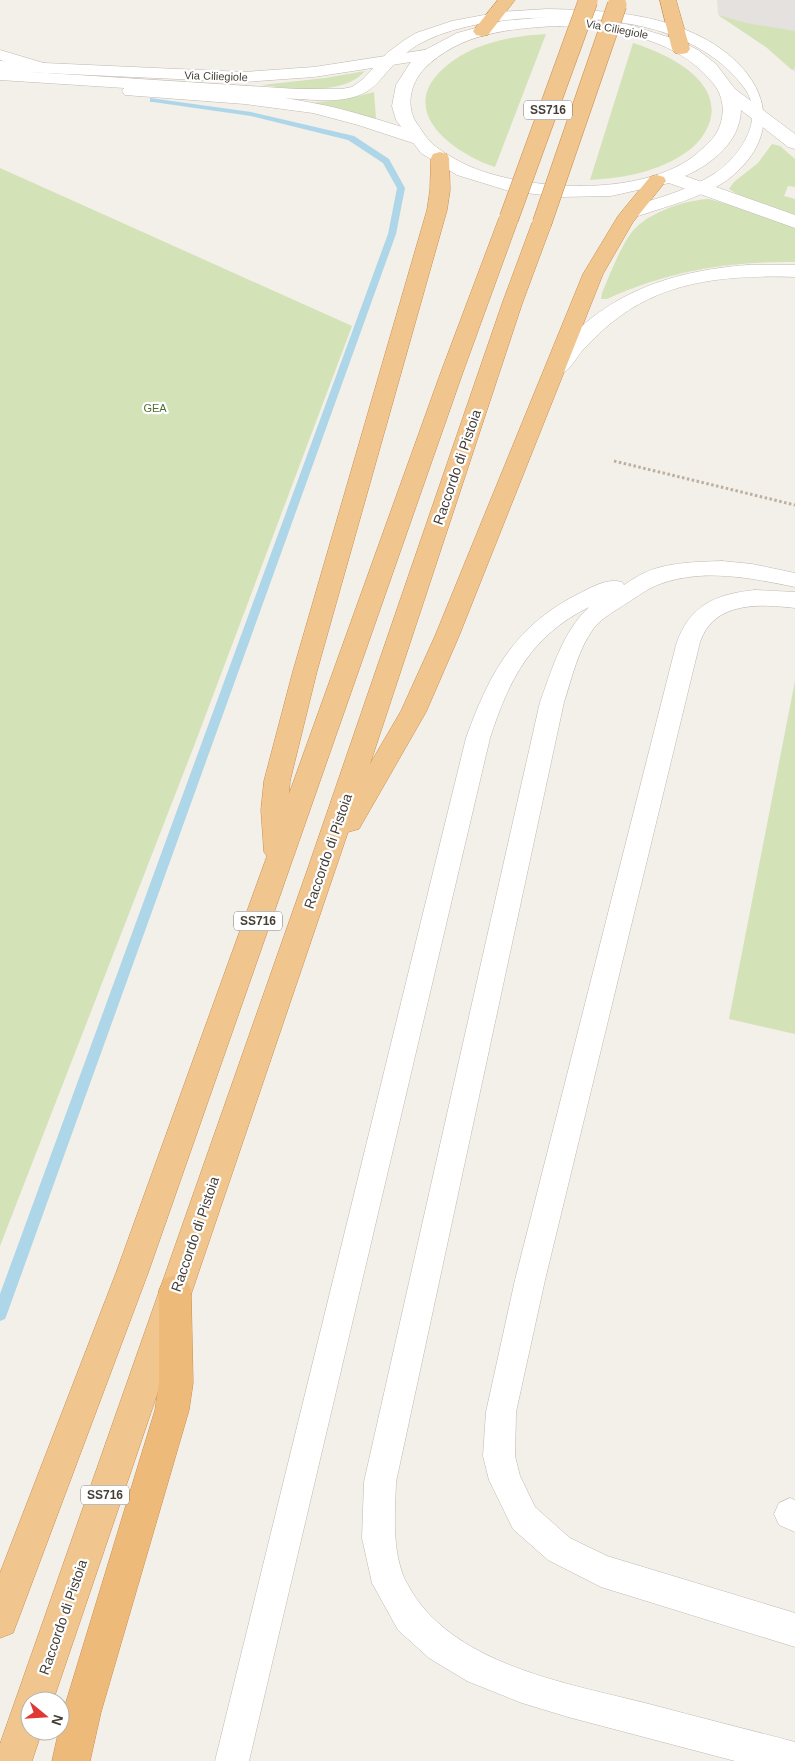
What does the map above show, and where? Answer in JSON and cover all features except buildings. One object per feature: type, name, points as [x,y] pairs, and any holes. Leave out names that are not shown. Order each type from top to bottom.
[{"type":"highway","points":[[668,0],[681,48]]},
{"type":"highway","name":"SS716","points":[[0,1620],[132,1273],[588,1]]},
{"type":"highway","name":"Raccordo di Pistoia","points":[[37,1691],[322,868],[512,304],[618,2]]},
{"type":"highway","points":[[482,31],[502,6]]},
{"type":"highway","points":[[279,861],[274,810],[277,780],[306,671],[437,210],[440,190],[440,158]]},
{"type":"highway","points":[[322,868],[395,746],[422,695],[557,368],[593,274],[609,244],[632,212],[663,179]]},
{"type":"highway","points":[[71,1761],[82,1712],[172,1410],[176,1383],[175,1290]]},
{"type":"highway","points":[[13,1761],[20,1741]]},
{"type":"street","name":"Via Ciliegiole","points":[[728,92],[732,107],[731,121],[721,143],[700,161],[663,179],[603,191],[543,191],[486,179],[460,170],[440,158],[416,138],[403,116],[402,93],[412,72],[431,54],[449,43],[482,31],[532,22],[586,22],[637,32],[681,48],[699,59],[714,72],[728,92],[795,143]]},
{"type":"street","name":"Via Ciliegiole","points":[[0,66],[244,77],[292,75],[431,54]]},
{"type":"street","name":"Via Ciliegiole","points":[[0,82],[234,98],[286,104],[339,114],[416,138]]},
{"type":"street","points":[[663,179],[700,188],[795,222]]},
{"type":"street","points":[[557,368],[577,344],[603,319],[631,301],[652,291],[709,275],[752,271],[795,271]]},
{"type":"lane","points":[[0,75],[335,94],[354,92],[365,88],[388,60],[409,44],[435,30],[502,6],[595,11],[644,20],[676,30],[712,48],[741,71],[758,98],[761,117],[757,135],[747,153],[730,170],[700,188],[632,212]]},
{"type":"lane","points":[[0,55],[45,69]]},
{"type":"lane","points":[[232,1761],[475,748],[487,709],[503,675],[517,651],[538,629],[561,612],[605,590],[688,570],[722,568],[752,571],[795,580]]},
{"type":"lane","points":[[652,578],[610,602],[586,623],[571,647],[552,702],[380,1482],[376,1529],[379,1555],[396,1599],[411,1619],[429,1637],[456,1657],[485,1672],[542,1694],[795,1759]]},
{"type":"lane","points":[[795,600],[771,597],[750,598],[732,601],[719,607],[707,614],[697,624],[684,653],[530,1280],[501,1412],[499,1456],[505,1480],[513,1500],[524,1518],[559,1549],[600,1571],[795,1630]]},
{"type":"path","points":[[614,461],[795,505]]},
{"type":"shaded area","points":[[717,0],[795,0],[795,72],[766,47],[718,14]]},
{"type":"green space","points":[[718,15],[746,23],[795,31],[795,67],[792,70],[766,47]]},
{"type":"green space","points":[[546,34],[495,167],[463,152],[448,141],[436,128],[428,114],[426,99],[431,83],[445,67],[467,52],[493,42]]},
{"type":"green space","points":[[633,43],[675,61],[700,82],[708,94],[712,108],[709,124],[694,146],[671,161],[638,174],[590,180]]},
{"type":"green space","points":[[365,71],[356,79],[331,87],[301,89],[262,85],[325,78]]},
{"type":"green space","points":[[374,92],[376,119],[312,103],[351,98]]},
{"type":"green space","points":[[772,144],[780,146],[795,159],[795,187],[788,186],[784,196],[795,199],[795,215],[737,194],[729,189],[734,182],[758,163]]},
{"type":"green space","name":"GEA","points":[[0,168],[352,326],[194,746],[0,1246]]},
{"type":"green space","points":[[709,199],[738,207],[795,228],[795,262],[746,263],[699,270],[652,281],[607,299],[601,299],[618,256],[635,228],[654,215],[676,205]]},
{"type":"green space","points":[[795,681],[795,1034],[729,1019]]},
{"type":"waterway","points":[[0,1314],[392,234],[401,188],[386,161],[351,138],[251,114],[153,100]]}]
